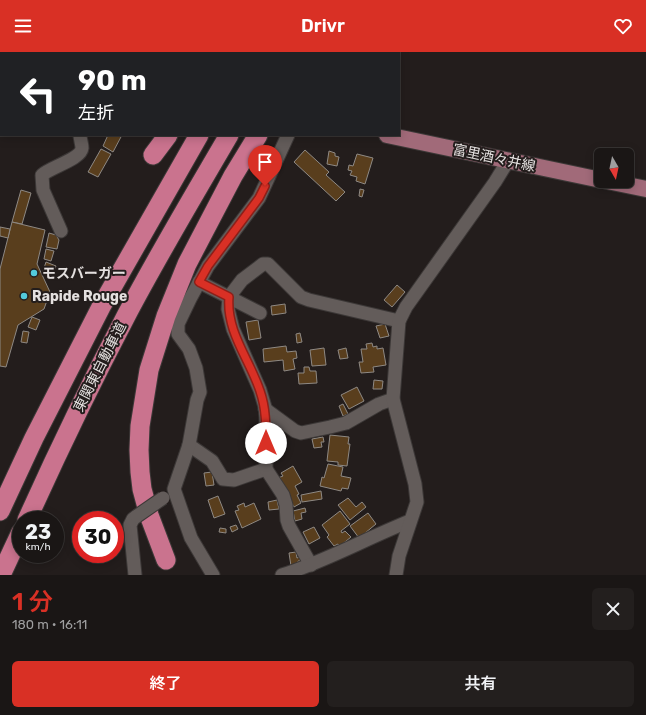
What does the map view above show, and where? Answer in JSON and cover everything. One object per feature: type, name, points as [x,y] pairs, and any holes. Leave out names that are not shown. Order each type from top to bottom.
[{"type":"highway","points":[[153,155],[167,136]]},
{"type":"highway","name":"東関東自動車道","points":[[0,511],[34,438],[102,305],[198,136]]},
{"type":"highway","name":"東関東自動車道","points":[[30,511],[60,447],[126,316],[186,208],[228,136]]},
{"type":"highway","points":[[166,560],[149,516],[142,489],[140,472],[140,426],[149,370],[166,316],[187,264],[233,176],[257,136]]},
{"type":"highway","points":[[1,575],[12,551]]},
{"type":"main road","name":"富里酒々井線","points":[[392,136],[594,179]]},
{"type":"main road","points":[[634,187],[646,189]]},
{"type":"street","points":[[61,231],[43,190],[42,175],[48,170],[74,158],[79,154],[82,149],[80,136]]},
{"type":"street","points":[[135,575],[130,525],[133,519],[174,489],[189,445],[197,400],[200,392],[196,368],[189,349],[178,334],[178,324],[208,266],[259,198],[288,136]]},
{"type":"street","points":[[396,575],[399,556],[417,502],[415,484],[392,400],[398,321],[406,307],[495,182],[508,161]]},
{"type":"street","points":[[311,565],[288,526],[286,505],[283,495],[266,469],[265,410],[260,390],[233,329],[228,309],[229,297],[242,280],[263,264],[268,264],[301,297],[398,321]]},
{"type":"street","points":[[199,282],[260,313]]},
{"type":"street","points":[[265,410],[294,431],[301,433],[346,423],[373,407],[392,400]]},
{"type":"street","points":[[189,445],[212,461],[223,479],[234,480],[266,469]]},
{"type":"street","points":[[174,489],[191,538],[213,575]]},
{"type":"street","points":[[282,575],[311,565],[375,535],[410,521]]},
{"type":"building","points":[[108,136],[121,136],[113,152],[103,146]]},
{"type":"building","points":[[101,149],[111,154],[98,177],[88,172]]},
{"type":"building","points":[[305,150],[329,172],[326,175],[345,192],[336,201],[294,162]]},
{"type":"building","points":[[329,151],[335,153],[335,156],[339,157],[337,166],[327,164]]},
{"type":"building","points":[[357,154],[373,158],[365,184],[356,181],[357,177],[350,175],[352,171],[348,170],[349,165],[353,166]]},
{"type":"building","points":[[360,189],[364,190],[362,197],[359,196]]},
{"type":"building","points":[[21,190],[31,193],[22,224],[12,222]]},
{"type":"building","points":[[12,222],[45,230],[37,264],[50,292],[44,309],[18,325],[6,367],[0,366],[0,269]]},
{"type":"building","points":[[0,227],[10,229],[8,238],[0,236]]},
{"type":"building","points":[[49,233],[56,235],[59,240],[57,249],[46,247]]},
{"type":"building","points":[[46,249],[54,251],[51,261],[44,259]]},
{"type":"building","points":[[46,262],[56,266],[52,275],[43,271]]},
{"type":"building","points":[[397,285],[405,292],[392,307],[384,300]]},
{"type":"building","points":[[285,304],[286,313],[272,315],[271,306]]},
{"type":"building","points":[[32,317],[40,320],[36,330],[28,327]]},
{"type":"building","points":[[258,320],[261,338],[249,340],[246,322]]},
{"type":"building","points":[[385,324],[389,336],[380,338],[376,326]]},
{"type":"building","points":[[23,331],[29,332],[27,343],[21,342]]},
{"type":"building","points":[[300,333],[302,342],[297,343],[296,334]]},
{"type":"building","points":[[372,343],[373,347],[377,346],[377,349],[383,348],[386,365],[373,367],[374,372],[361,373],[359,362],[363,362],[361,349],[367,349],[366,344]]},
{"type":"building","points":[[286,346],[287,352],[296,351],[297,358],[293,359],[295,369],[284,371],[283,360],[264,362],[263,349]]},
{"type":"building","points":[[324,348],[326,365],[312,366],[310,350]]},
{"type":"building","points":[[346,348],[348,358],[340,359],[338,350]]},
{"type":"building","points":[[304,367],[309,367],[310,371],[316,371],[317,383],[299,384],[298,373],[304,373]]},
{"type":"building","points":[[374,380],[383,381],[382,389],[373,389]]},
{"type":"building","points":[[357,387],[364,401],[349,409],[341,395]]},
{"type":"building","points":[[343,404],[348,414],[343,416],[339,406]]},
{"type":"building","points":[[330,435],[349,437],[348,444],[350,444],[347,466],[338,465],[338,462],[327,461]]},
{"type":"building","points":[[323,437],[324,442],[321,442],[322,447],[314,448],[312,439]]},
{"type":"building","points":[[328,464],[343,467],[341,476],[351,478],[348,489],[342,488],[341,491],[320,486]]},
{"type":"building","points":[[293,466],[302,482],[295,486],[301,503],[294,507],[278,478],[283,476],[281,473]]},
{"type":"building","points":[[212,472],[214,485],[206,486],[204,473]]},
{"type":"building","points":[[321,491],[322,499],[302,502],[301,495]]},
{"type":"building","points":[[218,496],[225,514],[214,518],[208,500]]},
{"type":"building","points":[[348,498],[356,507],[362,502],[366,507],[350,520],[338,505]]},
{"type":"building","points":[[277,500],[279,509],[269,510],[268,502]]},
{"type":"building","points":[[244,503],[245,507],[254,503],[261,519],[242,528],[235,511],[239,510],[237,506]]},
{"type":"building","points":[[305,508],[306,512],[301,513],[302,519],[295,521],[293,511]]},
{"type":"building","points":[[340,511],[350,524],[341,531],[342,533],[345,531],[351,537],[340,546],[338,544],[334,546],[327,537],[329,535],[322,525]]},
{"type":"building","points":[[368,513],[376,524],[359,538],[350,526]]},
{"type":"building","points":[[236,525],[238,529],[232,532],[230,527]]},
{"type":"building","points":[[314,527],[320,538],[309,544],[303,532]]},
{"type":"building","points":[[220,528],[226,529],[226,533],[219,532]]},
{"type":"building","points":[[296,552],[297,558],[300,557],[300,561],[298,561],[298,565],[291,566],[289,553]]},
{"type":"place","name":"モスバーガー","points":[[34,273]]},
{"type":"place","name":"Rapide Rouge","points":[[24,296]]},
{"type":"route","points":[[265,186],[259,198],[208,266],[199,282],[229,297],[228,309],[233,329],[260,390],[265,407],[266,443]]}]
